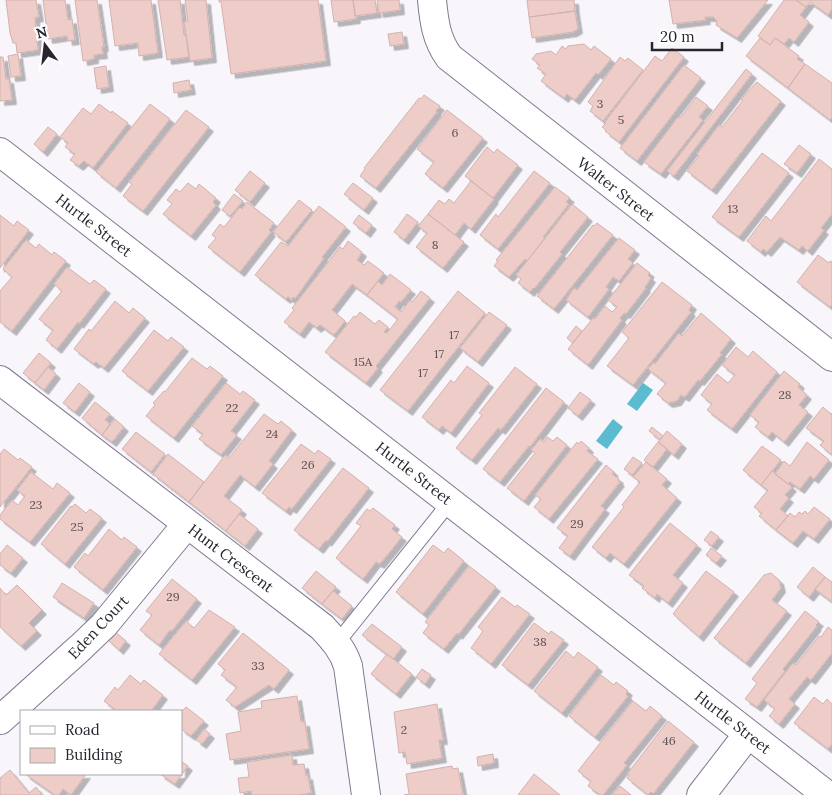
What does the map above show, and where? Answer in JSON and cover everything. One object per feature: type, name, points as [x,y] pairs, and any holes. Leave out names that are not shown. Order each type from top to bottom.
[{"type":"street","name":"Walter Street","points":[[432,0],[436,33],[441,46],[449,57],[832,357]]},
{"type":"street","name":"Hurtle Street","points":[[0,152],[827,795]]},
{"type":"street","name":"Hunt Crescent","points":[[0,380],[322,628],[337,643],[344,654],[348,666],[366,795]]},
{"type":"street","name":"Eden Court","points":[[0,720],[104,625],[186,524]]},
{"type":"street","points":[[701,795],[748,734]]},
{"type":"lane","points":[[337,643],[450,502]]},
{"type":"water","points":[[643,383],[653,390],[637,411],[627,404]]},
{"type":"water","points":[[613,419],[623,427],[607,449],[596,441]]},
{"type":"building","points":[[6,0],[36,0],[39,17],[35,18],[38,50],[17,53],[16,43],[13,43],[10,33]]},
{"type":"building","points":[[43,0],[65,0],[68,20],[72,19],[75,40],[68,41],[67,36],[48,39]]},
{"type":"building","points":[[75,0],[97,0],[104,47],[102,47],[103,54],[94,55],[94,59],[83,61]]},
{"type":"building","points":[[109,0],[151,0],[158,53],[139,56],[138,43],[115,46]]},
{"type":"building","points":[[158,0],[180,0],[184,35],[186,35],[189,57],[167,60]]},
{"type":"building","points":[[185,0],[206,0],[212,58],[190,61],[184,22],[188,21]]},
{"type":"building","points":[[219,0],[318,0],[326,61],[231,74],[221,2]]},
{"type":"building","points":[[331,0],[353,0],[356,19],[334,22]]},
{"type":"building","points":[[353,0],[375,0],[377,13],[355,16]]},
{"type":"building","points":[[377,0],[399,0],[400,10],[379,13]]},
{"type":"building","points":[[527,0],[574,0],[575,11],[529,17]]},
{"type":"building","points":[[669,0],[768,0],[737,38],[716,25],[717,21],[713,17],[705,17],[706,20],[673,24]]},
{"type":"building","points":[[784,0],[796,0],[806,7],[800,15],[809,22],[794,42],[789,38],[784,44],[775,38],[770,45],[758,36]]},
{"type":"building","points":[[796,0],[832,0],[832,9],[828,15],[810,2],[806,7]]},
{"type":"building","points":[[575,11],[578,29],[573,32],[532,38],[529,17]]},
{"type":"building","points":[[402,32],[404,44],[390,46],[388,34]]},
{"type":"building","points":[[760,38],[770,45],[775,38],[799,56],[797,59],[805,64],[788,88],[746,56]]},
{"type":"building","points":[[584,44],[591,50],[594,46],[611,59],[598,75],[596,73],[575,100],[567,94],[564,98],[541,81],[546,74],[537,68],[540,65],[532,59],[536,54],[551,51],[556,55],[562,46],[566,49],[568,46]]},
{"type":"building","points":[[672,48],[684,57],[619,142],[602,127],[655,56],[662,61]]},
{"type":"building","points":[[18,54],[21,76],[11,77],[8,56]]},
{"type":"building","points":[[0,57],[3,57],[6,79],[9,79],[12,100],[0,101]]},
{"type":"building","points":[[620,57],[625,61],[628,58],[643,70],[603,121],[590,111],[593,106],[588,102]]},
{"type":"building","points":[[805,64],[832,83],[832,117],[830,120],[788,88]]},
{"type":"building","points":[[684,65],[701,78],[637,161],[620,148]]},
{"type":"building","points":[[106,66],[109,87],[97,89],[94,68]]},
{"type":"building","points":[[746,69],[752,74],[674,176],[667,171]]},
{"type":"building","points":[[189,80],[191,90],[174,93],[173,83]]},
{"type":"building","points":[[757,82],[781,101],[712,190],[687,171],[719,125],[722,127],[743,100],[741,99]]},
{"type":"building","points":[[424,95],[440,106],[437,112],[376,188],[360,176],[364,168],[419,98],[421,99]]},
{"type":"building","points":[[696,97],[708,106],[699,117],[703,120],[661,174],[644,162],[678,117],[680,118]]},
{"type":"building","points":[[99,104],[128,123],[93,168],[84,161],[79,166],[70,160],[75,154],[65,147],[68,143],[60,137],[83,108],[91,114]]},
{"type":"building","points":[[150,104],[170,119],[116,188],[96,172]]},
{"type":"building","points":[[186,110],[209,127],[143,211],[123,196],[132,184],[129,182]]},
{"type":"building","points":[[447,110],[483,138],[443,188],[425,174],[434,162],[417,149]]},
{"type":"building","points":[[48,127],[57,134],[43,152],[34,144]]},
{"type":"building","points":[[799,145],[811,154],[797,173],[784,164]]},
{"type":"building","points":[[487,147],[494,153],[497,149],[518,165],[493,198],[465,176]]},
{"type":"building","points":[[762,153],[789,173],[739,237],[712,217]]},
{"type":"building","points":[[819,159],[832,169],[832,214],[821,228],[824,230],[808,251],[802,246],[799,250],[780,237],[767,252],[763,249],[761,252],[747,241],[766,216],[771,221]]},
{"type":"building","points":[[250,171],[265,183],[250,202],[235,190]]},
{"type":"building","points":[[534,171],[550,183],[498,249],[480,235],[496,214],[498,217]]},
{"type":"building","points":[[471,181],[494,199],[471,229],[464,223],[455,235],[428,214],[439,200],[445,204],[449,199],[454,203]]},
{"type":"building","points":[[188,183],[196,189],[199,184],[216,198],[213,202],[216,205],[191,236],[163,214],[172,204],[167,200],[176,189],[180,192]]},
{"type":"building","points":[[353,183],[373,198],[364,210],[344,194]]},
{"type":"building","points":[[555,187],[570,198],[566,202],[569,204],[527,261],[525,259],[509,277],[494,266],[498,261],[496,260]]},
{"type":"building","points":[[234,194],[243,201],[230,216],[222,210]]},
{"type":"building","points":[[299,200],[312,210],[286,242],[273,232]]},
{"type":"building","points":[[247,202],[274,223],[269,230],[271,232],[240,272],[208,247],[216,238],[212,235],[220,224],[224,227],[240,207],[242,209]]},
{"type":"building","points":[[572,204],[588,217],[560,252],[562,254],[530,292],[518,283],[521,279],[516,275]]},
{"type":"building","points":[[319,206],[346,227],[322,257],[324,258],[295,299],[293,297],[292,300],[288,297],[286,299],[255,275],[281,242],[288,246]]},
{"type":"building","points":[[407,214],[418,222],[404,240],[394,232]]},
{"type":"building","points":[[428,214],[464,242],[443,268],[416,247],[427,233],[418,226]]},
{"type":"building","points":[[0,215],[14,226],[17,221],[29,230],[0,268]]},
{"type":"building","points":[[359,215],[372,225],[366,233],[353,223]]},
{"type":"building","points":[[597,223],[613,235],[554,309],[537,296],[593,225]]},
{"type":"building","points":[[619,238],[635,250],[628,259],[633,263],[619,281],[613,277],[606,287],[609,289],[588,317],[566,300],[574,288],[577,290]]},
{"type":"building","points":[[26,240],[36,248],[39,244],[52,255],[54,252],[66,261],[12,331],[0,322],[0,291],[12,277],[3,269]]},
{"type":"building","points":[[348,241],[362,252],[357,260],[364,265],[368,261],[384,273],[367,295],[352,284],[332,310],[345,321],[334,335],[320,325],[317,328],[309,322],[300,334],[284,322],[294,310],[292,308],[340,247],[343,249]]},
{"type":"building","points":[[818,255],[829,263],[830,261],[832,262],[832,305],[830,307],[797,282]]},
{"type":"building","points":[[637,263],[650,273],[648,275],[651,278],[646,288],[626,314],[624,313],[620,318],[622,320],[588,365],[568,349],[605,306],[612,312],[617,307],[608,300]]},
{"type":"building","points":[[67,267],[90,284],[94,280],[106,289],[57,349],[46,340],[53,330],[39,319],[62,291],[54,284]]},
{"type":"building","points":[[390,274],[411,290],[395,307],[401,312],[410,300],[412,302],[421,291],[430,298],[376,366],[378,368],[366,383],[325,352],[354,316],[356,317],[360,312],[375,324],[379,320],[388,327],[384,332],[387,333],[398,319],[367,295],[378,281],[382,285]]},
{"type":"building","points":[[662,282],[692,305],[689,310],[691,312],[633,385],[607,366],[629,338],[622,332]]},
{"type":"building","points":[[458,291],[485,313],[408,411],[380,390]]},
{"type":"building","points":[[115,301],[129,313],[133,308],[145,318],[104,368],[96,362],[94,364],[74,349],[89,329],[91,331]]},
{"type":"building","points":[[489,312],[507,325],[478,362],[460,348]]},
{"type":"building","points":[[701,313],[731,339],[720,353],[722,354],[685,397],[681,395],[677,401],[668,403],[657,394],[666,383],[648,369],[654,362],[655,364],[679,333],[682,336]]},
{"type":"building","points":[[576,326],[582,331],[573,343],[567,338]]},
{"type":"building","points":[[154,330],[168,341],[171,337],[184,347],[148,391],[122,371]]},
{"type":"building","points":[[736,347],[748,357],[753,351],[777,372],[732,429],[707,410],[712,404],[701,395],[717,374],[728,383],[735,375],[722,365]]},
{"type":"building","points":[[39,353],[51,363],[35,383],[23,373]]},
{"type":"building","points":[[192,358],[207,369],[210,366],[223,376],[174,438],[146,416],[155,405],[153,403],[165,392]]},
{"type":"building","points":[[467,366],[489,383],[451,433],[442,426],[439,430],[422,417],[451,380],[454,383]]},
{"type":"building","points":[[48,367],[56,374],[44,390],[35,383]]},
{"type":"building","points":[[515,367],[537,384],[501,430],[498,428],[472,460],[456,448],[482,415],[479,413]]},
{"type":"building","points":[[784,371],[800,384],[798,387],[807,395],[799,405],[808,412],[784,442],[772,432],[768,437],[755,427],[759,422],[750,415]]},
{"type":"building","points":[[79,383],[90,392],[75,412],[63,403]]},
{"type":"building","points":[[226,383],[240,394],[243,391],[255,400],[231,431],[237,435],[221,455],[199,439],[203,434],[192,426]]},
{"type":"building","points":[[546,388],[564,402],[530,447],[500,482],[483,469]]},
{"type":"building","points":[[580,392],[591,400],[578,416],[568,408]]},
{"type":"building","points":[[95,402],[110,414],[105,420],[110,424],[102,435],[82,418]]},
{"type":"building","points":[[823,407],[832,413],[832,455],[820,445],[824,441],[806,428]]},
{"type":"building","points":[[264,414],[278,424],[281,421],[292,430],[269,461],[273,464],[255,487],[240,475],[224,496],[242,510],[226,531],[189,502],[225,455],[229,458]]},
{"type":"building","points":[[115,419],[124,427],[112,442],[102,435]]},
{"type":"building","points":[[652,427],[663,436],[660,440],[649,431]]},
{"type":"building","points":[[667,431],[682,444],[674,455],[658,442]]},
{"type":"building","points":[[136,432],[165,454],[151,472],[122,449]]},
{"type":"building","points":[[547,437],[553,441],[557,437],[567,445],[524,501],[507,488],[535,453],[531,450],[540,439],[544,442]]},
{"type":"building","points":[[581,441],[589,448],[587,451],[598,459],[549,519],[534,507],[541,499],[535,495],[577,442],[579,444]]},
{"type":"building","points":[[658,442],[667,449],[653,467],[644,460]]},
{"type":"building","points":[[807,442],[829,460],[814,479],[810,476],[800,489],[790,482],[788,484],[775,474],[784,461],[790,466]]},
{"type":"building","points":[[301,444],[315,454],[318,450],[331,459],[292,509],[289,507],[286,511],[262,493]]},
{"type":"building","points":[[762,446],[781,460],[761,485],[743,470]]},
{"type":"building","points":[[4,449],[18,460],[20,458],[32,467],[0,507],[0,454]]},
{"type":"building","points":[[168,454],[204,482],[189,502],[153,474]]},
{"type":"building","points":[[633,457],[642,463],[632,475],[624,469]]},
{"type":"building","points":[[646,462],[667,479],[662,485],[677,498],[624,564],[610,553],[606,558],[592,547],[624,507],[622,505],[640,482],[633,477]]},
{"type":"building","points":[[606,465],[614,472],[612,474],[620,482],[601,506],[605,509],[570,556],[559,548],[568,536],[557,528]]},
{"type":"building","points":[[343,468],[369,488],[327,542],[326,540],[319,549],[294,530]]},
{"type":"building","points":[[772,471],[792,487],[785,495],[789,498],[780,509],[788,516],[776,530],[759,516],[762,513],[754,507],[768,490],[761,485]]},
{"type":"building","points":[[31,472],[53,489],[57,483],[70,493],[30,542],[0,519],[0,515],[12,500],[18,505],[25,496],[17,490]]},
{"type":"building","points":[[75,504],[86,513],[90,509],[102,518],[65,564],[41,544],[71,506]]},
{"type":"building","points":[[814,507],[830,519],[814,539],[803,531],[793,543],[776,530],[790,513],[795,517],[799,512],[802,514],[805,511],[808,514]]},
{"type":"building","points":[[373,508],[395,525],[392,529],[402,537],[380,564],[376,562],[363,579],[336,558],[361,526],[356,523],[367,509],[370,511]]},
{"type":"building","points":[[239,514],[258,529],[245,546],[226,531]]},
{"type":"building","points":[[670,523],[697,545],[673,575],[683,583],[668,603],[657,594],[655,598],[642,588],[644,586],[629,575]]},
{"type":"building","points":[[109,529],[122,540],[124,537],[137,547],[103,590],[74,567],[85,553],[88,556]]},
{"type":"building","points":[[711,531],[719,537],[712,546],[704,540]]},
{"type":"building","points":[[7,545],[23,558],[11,573],[0,565],[0,554]]},
{"type":"building","points":[[433,545],[444,553],[448,548],[464,561],[423,614],[396,592]]},
{"type":"building","points":[[711,548],[722,556],[716,563],[706,555]]},
{"type":"building","points":[[469,566],[496,587],[458,635],[457,633],[444,649],[423,633],[429,625],[425,622]]},
{"type":"building","points":[[813,567],[825,577],[809,597],[797,587]]},
{"type":"building","points":[[316,571],[336,587],[322,604],[302,588]]},
{"type":"building","points":[[706,571],[734,592],[699,637],[673,614]]},
{"type":"building","points":[[771,573],[779,580],[781,588],[772,600],[787,611],[746,663],[714,638],[764,575]]},
{"type":"building","points":[[825,577],[832,582],[832,602],[815,589]]},
{"type":"building","points":[[172,579],[197,599],[159,645],[140,630],[152,615],[146,611]]},
{"type":"building","points":[[62,583],[94,603],[84,618],[53,597]]},
{"type":"building","points":[[17,585],[42,610],[29,623],[37,631],[21,646],[0,627],[0,588],[6,595]]},
{"type":"building","points":[[333,591],[352,606],[342,619],[322,604]]},
{"type":"building","points":[[502,597],[515,607],[517,605],[530,614],[491,664],[471,648],[483,631],[478,627]]},
{"type":"building","points":[[209,610],[235,627],[192,680],[159,654],[186,621],[194,628]]},
{"type":"building","points":[[805,611],[819,622],[817,626],[783,669],[785,671],[757,707],[745,699],[757,683],[752,679]]},
{"type":"building","points":[[534,623],[549,634],[551,631],[564,640],[528,685],[502,665]]},
{"type":"building","points":[[372,624],[402,647],[393,659],[362,635]]},
{"type":"building","points":[[828,627],[832,630],[832,653],[811,680],[807,677],[789,699],[795,704],[779,724],[769,716],[775,709],[764,700],[793,663],[796,665]]},
{"type":"building","points":[[114,631],[126,641],[119,650],[107,639]]},
{"type":"building","points":[[243,633],[289,670],[274,689],[269,685],[235,707],[226,700],[237,687],[221,675],[225,670],[218,664]]},
{"type":"building","points":[[566,651],[574,658],[578,652],[598,667],[562,713],[534,691]]},
{"type":"building","points":[[387,654],[412,674],[396,694],[371,674]]},
{"type":"building","points":[[422,669],[431,675],[425,684],[416,677]]},
{"type":"building","points":[[130,675],[141,684],[144,680],[163,695],[152,710],[116,710],[104,701],[115,687],[118,690]]},
{"type":"building","points":[[601,675],[614,685],[616,682],[628,691],[626,694],[628,696],[595,737],[569,716]]},
{"type":"building","points":[[297,696],[301,722],[305,722],[309,749],[230,760],[226,734],[241,731],[238,712],[262,708],[261,701]]},
{"type":"building","points":[[814,697],[823,704],[827,699],[832,704],[832,744],[828,749],[794,723]]},
{"type":"building","points":[[633,701],[646,711],[650,706],[662,716],[624,763],[627,765],[603,795],[600,795],[588,786],[591,781],[578,771]]},
{"type":"building","points":[[437,704],[443,740],[439,740],[442,758],[407,764],[405,752],[399,753],[394,712]]},
{"type":"building","points":[[186,707],[204,721],[191,736],[182,730],[182,711]]},
{"type":"building","points":[[668,721],[694,742],[653,794],[651,792],[648,795],[627,778],[629,775],[627,774]]},
{"type":"building","points":[[204,729],[210,734],[202,744],[196,740]]},
{"type":"building","points":[[493,754],[494,763],[478,766],[477,757]]},
{"type":"building","points":[[292,755],[293,765],[304,764],[311,793],[299,795],[252,795],[251,791],[240,793],[238,778],[249,777],[247,762]]},
{"type":"building","points":[[182,762],[188,766],[182,774]]},
{"type":"building","points":[[452,766],[453,769],[458,768],[463,795],[404,795],[409,794],[406,774]]},
{"type":"building","points":[[10,770],[29,793],[36,787],[42,795],[0,795],[0,778]]},
{"type":"building","points":[[534,774],[560,795],[518,795]]},
{"type":"building","points":[[26,775],[85,775],[71,795],[63,789],[59,795],[55,795]]},
{"type":"building","points":[[162,775],[182,775],[175,784]]},
{"type":"building","points":[[620,786],[631,795],[612,795]]}]
